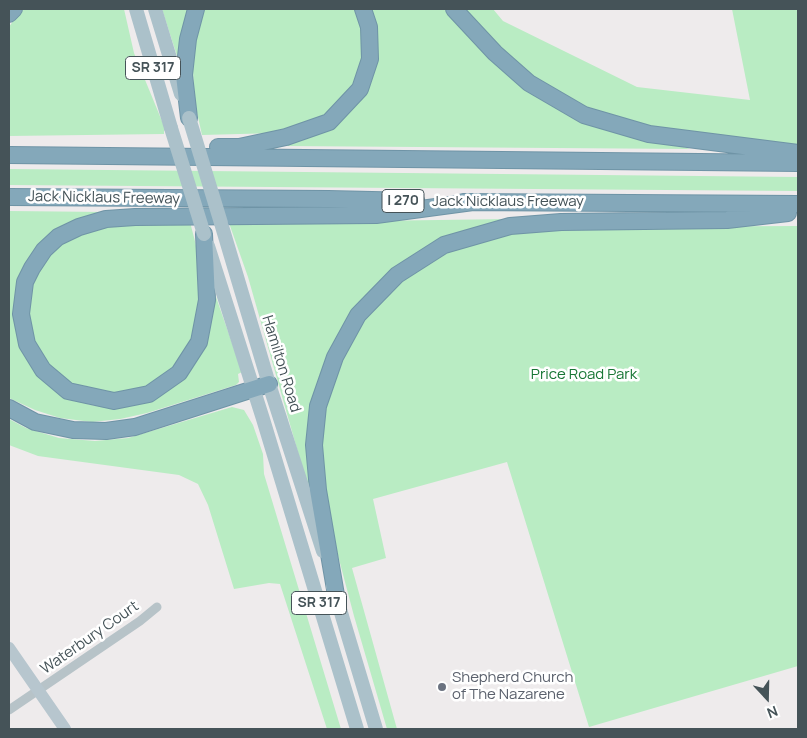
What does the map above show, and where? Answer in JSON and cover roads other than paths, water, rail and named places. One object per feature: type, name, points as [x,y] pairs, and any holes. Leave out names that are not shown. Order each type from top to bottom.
[{"type":"highway","points":[[9,14],[14,9]]},
{"type":"highway","points":[[189,118],[184,75],[188,39],[196,9]]},
{"type":"highway","points":[[9,155],[240,147],[286,137],[329,122],[360,89],[370,59],[369,27],[363,9]]},
{"type":"highway","points":[[454,9],[495,53],[529,83],[584,115],[649,134],[798,153]]},
{"type":"highway","points":[[9,155],[798,163]]},
{"type":"highway","name":"Jack Nicklaus Freeway","points":[[9,197],[163,200],[328,199],[798,204]]},
{"type":"highway","points":[[204,234],[207,300],[199,342],[179,373],[148,394],[114,402],[68,391],[43,370],[27,344],[21,314],[25,282],[44,250],[58,237],[79,227],[106,219],[135,217],[376,215],[472,202]]},
{"type":"highway","points":[[336,595],[318,490],[314,445],[318,406],[335,356],[358,316],[397,275],[444,245],[510,226],[561,222],[727,220],[798,212]]},
{"type":"highway","points":[[9,408],[35,422],[73,430],[106,431],[135,427],[269,384]]},
{"type":"main road","name":"SR 317","points":[[136,9],[171,128],[254,390],[356,729]]},
{"type":"main road","name":"Hamilton Road","points":[[154,9],[376,729]]},
{"type":"main road","points":[[9,648],[65,729]]},
{"type":"street","name":"Waterbury Court","points":[[9,710],[158,607]]},
{"type":"place","name":"Shepherd Church of The Nazarene","points":[[442,687]]},
{"type":"park label","name":"Price Road Park","points":[[584,375]]}]
